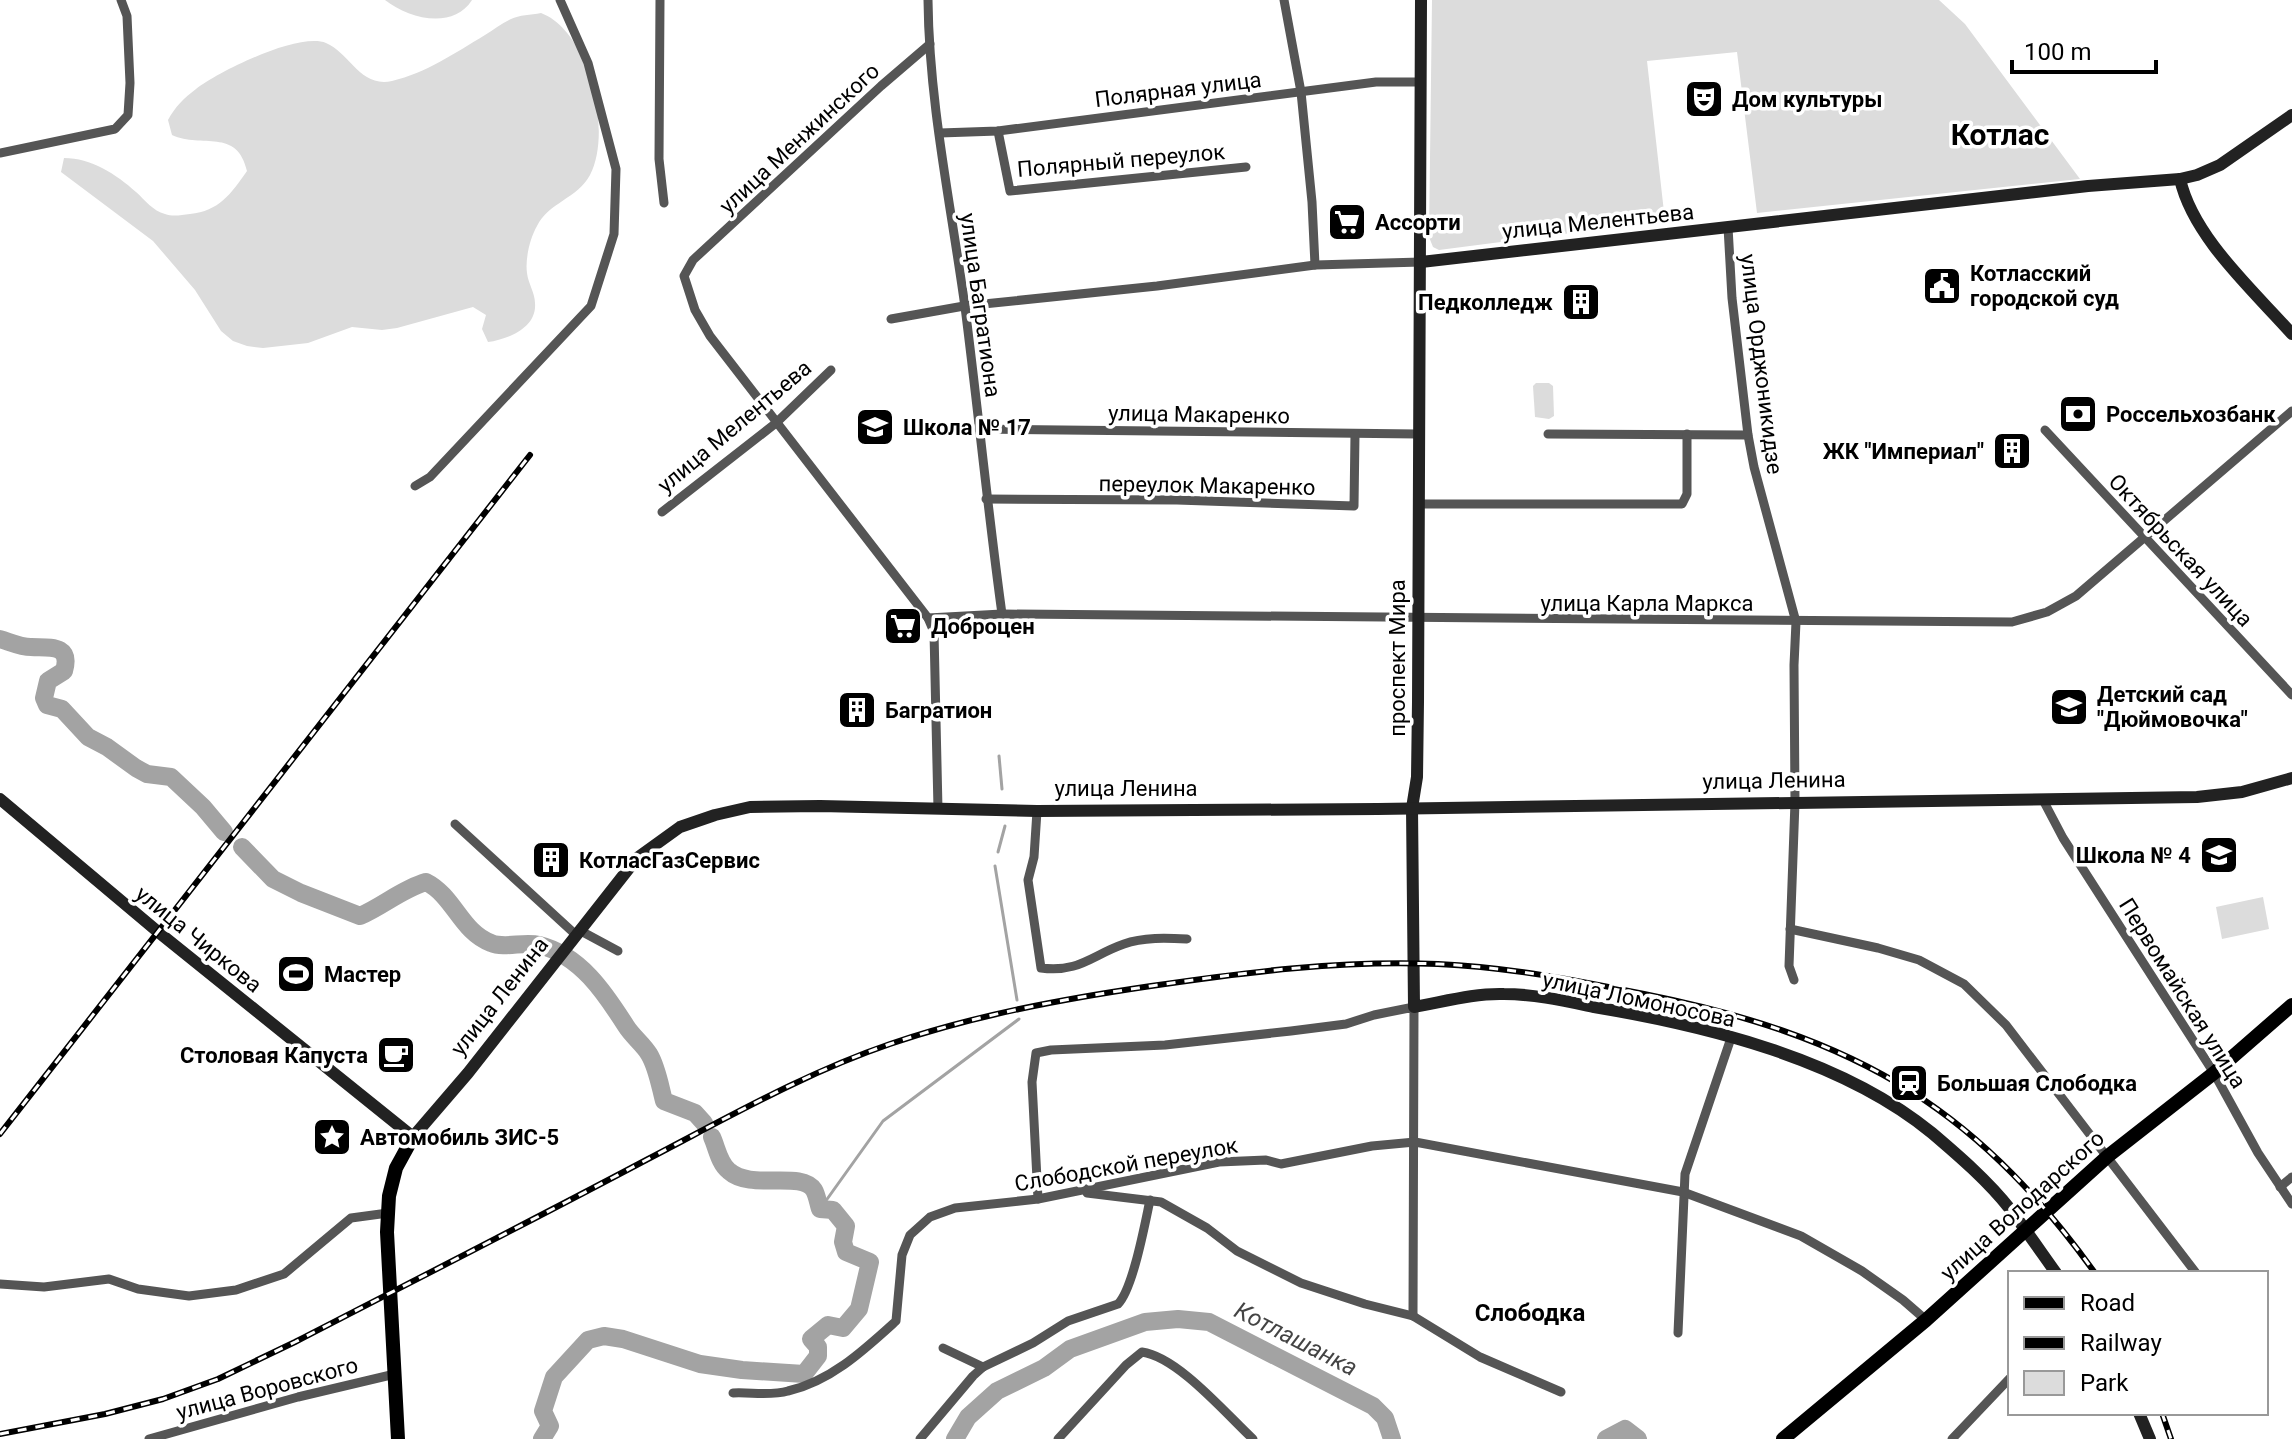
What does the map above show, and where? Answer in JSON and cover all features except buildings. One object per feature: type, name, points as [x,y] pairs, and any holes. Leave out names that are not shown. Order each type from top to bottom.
[{"type":"main road","name":"улица Володарского","points":[[1783,1439],[1926,1320],[2108,1156],[2214,1073],[2292,1005]]},
{"type":"main road","name":"улица Ленина","points":[[398,1439],[388,1213],[396,1168],[413,1137]]},
{"type":"street","points":[[0,153],[115,129],[128,115],[127,16],[121,0]]},
{"type":"street","points":[[415,486],[430,477],[591,306],[614,234],[616,169],[588,63],[560,0]]},
{"type":"street","points":[[660,0],[659,159],[664,203]]},
{"type":"street","name":"улица Багратиона","points":[[928,0],[940,133],[1002,614]]},
{"type":"street","points":[[1284,0],[1301,92],[1315,265]]},
{"type":"street","name":"проспект Мира","points":[[1413,1316],[1412,808],[1417,777],[1421,0]]},
{"type":"street","name":"улица Менжинского","points":[[776,423],[710,336],[695,310],[684,276],[693,260],[930,44]]},
{"type":"street","name":"Полярная улица","points":[[940,133],[998,131],[1376,82],[1420,82]]},
{"type":"street","name":"улица Мелентьева","points":[[891,319],[964,306],[1157,286],[1315,265],[1421,262],[2088,186],[2180,179],[2220,165],[2292,115]]},
{"type":"street","name":"Полярный переулок","points":[[998,131],[1010,191],[1246,167]]},
{"type":"street","points":[[2180,179],[2185,199],[2196,221],[2292,334]]},
{"type":"street","name":"улица Орджоникидзе","points":[[1728,227],[1732,298],[1748,435],[1796,622],[1795,802],[1789,966],[1794,980]]},
{"type":"street","name":"улица Мелентьева","points":[[662,512],[776,423],[831,370]]},
{"type":"street","name":"улица Карла Маркса","points":[[928,618],[1002,614],[2012,622],[2047,612],[2076,596],[2292,411]]},
{"type":"street","points":[[776,423],[915,598],[934,632],[938,809]]},
{"type":"street","name":"улица Макаренко","points":[[979,429],[1417,434]]},
{"type":"street","name":"Октябрьская улица","points":[[2045,430],[2292,695]]},
{"type":"street","name":"переулок Макаренко","points":[[986,499],[1177,500],[1354,506],[1355,434]]},
{"type":"street","points":[[1548,434],[1748,435]]},
{"type":"street","points":[[1418,504],[1682,504],[1687,494],[1687,434]]},
{"type":"street","name":"улица Ленина","points":[[413,1137],[637,858],[680,827],[715,815],[763,807],[1037,811],[2197,797],[2242,792],[2292,778]]},
{"type":"street","name":"улица Чиркова","points":[[0,799],[157,931],[413,1137]]},
{"type":"street","name":"Первомайская улица","points":[[2043,800],[2063,838],[2214,1073],[2258,1153],[2292,1204]]},
{"type":"street","points":[[1037,811],[1034,857],[1028,880],[1041,968],[1069,969],[1126,943],[1187,939]]},
{"type":"street","points":[[455,824],[574,936],[618,951]]},
{"type":"street","points":[[1790,929],[1919,960],[1964,984],[2006,1025],[2194,1271]]},
{"type":"street","name":"улица Ломоносова","points":[[1038,1199],[1032,1082],[1036,1053],[1165,1045],[1291,1031],[1346,1024],[1374,1015],[1468,997],[1520,995],[1627,1012],[1731,1038],[1838,1075],[1889,1103],[1932,1133],[1972,1169],[2004,1203],[2055,1271]]},
{"type":"street","points":[[1678,1333],[1685,1174],[1731,1038]]},
{"type":"street","name":"Слободской переулок","points":[[733,1393],[787,1392],[817,1381],[865,1350],[896,1321],[902,1255],[910,1235],[930,1217],[955,1208],[1038,1199],[1219,1162],[1266,1160],[1281,1164],[1372,1146],[1415,1142],[1683,1192],[1801,1236],[1862,1271],[1926,1320]]},
{"type":"street","points":[[2280,1187],[2292,1177]]},
{"type":"street","points":[[1075,1192],[1150,1200],[1171,1207],[1207,1228],[1237,1251],[1301,1283],[1413,1316],[1480,1357],[1561,1392]]},
{"type":"street","points":[[920,1439],[983,1367],[1033,1343],[1068,1321],[1118,1304],[1123,1299],[1150,1200]]},
{"type":"street","points":[[0,1284],[44,1287],[109,1279],[138,1289],[189,1296],[236,1290],[284,1274],[351,1218],[388,1213]]},
{"type":"street","points":[[943,1348],[983,1367]]},
{"type":"street","points":[[1058,1439],[1126,1365],[1142,1352],[1155,1354],[1182,1371],[1253,1439]]},
{"type":"street","name":"улица Воровского","points":[[149,1439],[283,1401],[395,1374]]},
{"type":"street","points":[[1952,1439],[2008,1380]]},
{"type":"street","points":[[2140,1415],[2150,1439]]},
{"type":"green space","points":[[385,0],[472,0],[454,15],[430,18],[406,12]]},
{"type":"green space","points":[[1432,0],[1939,0],[1965,24],[2080,179],[1757,213],[1737,52],[1647,61],[1665,221],[1439,250],[1433,247],[1429,237]]},
{"type":"green space","points":[[541,13],[558,23],[584,61],[592,84],[599,134],[596,156],[585,183],[548,212],[534,231],[527,267],[535,299],[534,312],[526,326],[504,338],[488,342],[482,329],[486,315],[473,307],[397,328],[352,327],[308,343],[263,348],[233,341],[221,331],[195,290],[153,241],[61,172],[64,158],[84,161],[120,179],[161,213],[174,216],[200,212],[223,200],[247,171],[242,157],[227,144],[172,135],[168,120],[171,115],[184,99],[207,81],[260,55],[314,41],[334,48],[363,75],[381,82],[392,81],[440,62],[511,19]]},
{"type":"green space","points":[[1536,383],[1553,386],[1554,416],[1549,419],[1535,417],[1533,386]]},
{"type":"green space","points":[[2263,897],[2269,929],[2222,939],[2216,907]]},
{"type":"waterway","name":"Котлашанка","points":[[0,639],[23,646],[62,651],[66,662],[64,671],[48,681],[44,698],[47,705],[62,709],[88,737],[136,768],[147,774],[171,777],[224,832]]},
{"type":"waterway","points":[[999,756],[1002,789]]},
{"type":"waterway","points":[[998,852],[1005,826]]},
{"type":"waterway","name":"Котлашанка","points":[[242,847],[273,879],[360,916],[426,882],[444,896],[481,938],[496,945],[539,945],[567,957],[590,977],[647,1050],[664,1101],[695,1113],[704,1123]]},
{"type":"waterway","points":[[995,866],[1017,1000]]},
{"type":"waterway","points":[[820,1209],[883,1121],[1019,1019]]},
{"type":"waterway","name":"Котлашанка","points":[[542,1439],[550,1426],[543,1411],[554,1377],[588,1340],[604,1336],[623,1339],[700,1364],[804,1374],[818,1356],[818,1347],[811,1339],[828,1325],[843,1328],[859,1309],[870,1262],[846,1252],[843,1242],[846,1226],[833,1210],[820,1209],[815,1192],[808,1184],[738,1177],[723,1164],[712,1137]]},
{"type":"waterway","name":"Котлашанка","points":[[955,1439],[968,1417],[997,1391],[1044,1368],[1070,1349],[1145,1322],[1178,1319],[1209,1322],[1373,1406],[1385,1418],[1392,1439]]},
{"type":"waterway","name":"Котлашанка","points":[[1606,1439],[1625,1429],[1638,1439]]},
{"type":"railway","points":[[0,1134],[530,455]]},
{"type":"railway","points":[[0,1434],[105,1414],[163,1399],[218,1379],[767,1097],[827,1068],[890,1044],[987,1016],[1052,1002],[1294,968],[1402,963],[1516,971],[1714,1010],[1816,1043],[1849,1057],[1912,1092],[1965,1130],[2034,1197],[2093,1271]]},
{"type":"railway","points":[[2163,1415],[2171,1439]]},
{"type":"place","name":"Дом культуры","points":[[1704,99]]},
{"type":"place","name":"Ассорти","points":[[1347,222]]},
{"type":"place","name":"Котласский городской суд","points":[[1942,286]]},
{"type":"place","name":"Педколледж","points":[[1581,302]]},
{"type":"place","name":"Россельхозбанк","points":[[2078,414]]},
{"type":"place","name":"Школа № 17","points":[[875,427]]},
{"type":"place","name":"ЖК \"Империал\"","points":[[2012,451]]},
{"type":"place","name":"Доброцен","points":[[903,626]]},
{"type":"place","name":"Детский сад \"Дюймовочка\"","points":[[2069,707]]},
{"type":"place","name":"Багратион","points":[[857,710]]},
{"type":"place","name":"Школа № 4","points":[[2219,855]]},
{"type":"place","name":"КотласГазСервис","points":[[551,860]]},
{"type":"place","name":"Мастер","points":[[296,974]]},
{"type":"place","name":"Столовая Капуста","points":[[396,1055]]},
{"type":"place","name":"Большая Слободка","points":[[1909,1083]]},
{"type":"place","name":"Автомобиль ЗИС-5","points":[[332,1137]]},
{"type":"district","name":"Котлас","points":[[2000,135]]},
{"type":"district","name":"Слободка","points":[[1530,1313]]}]
